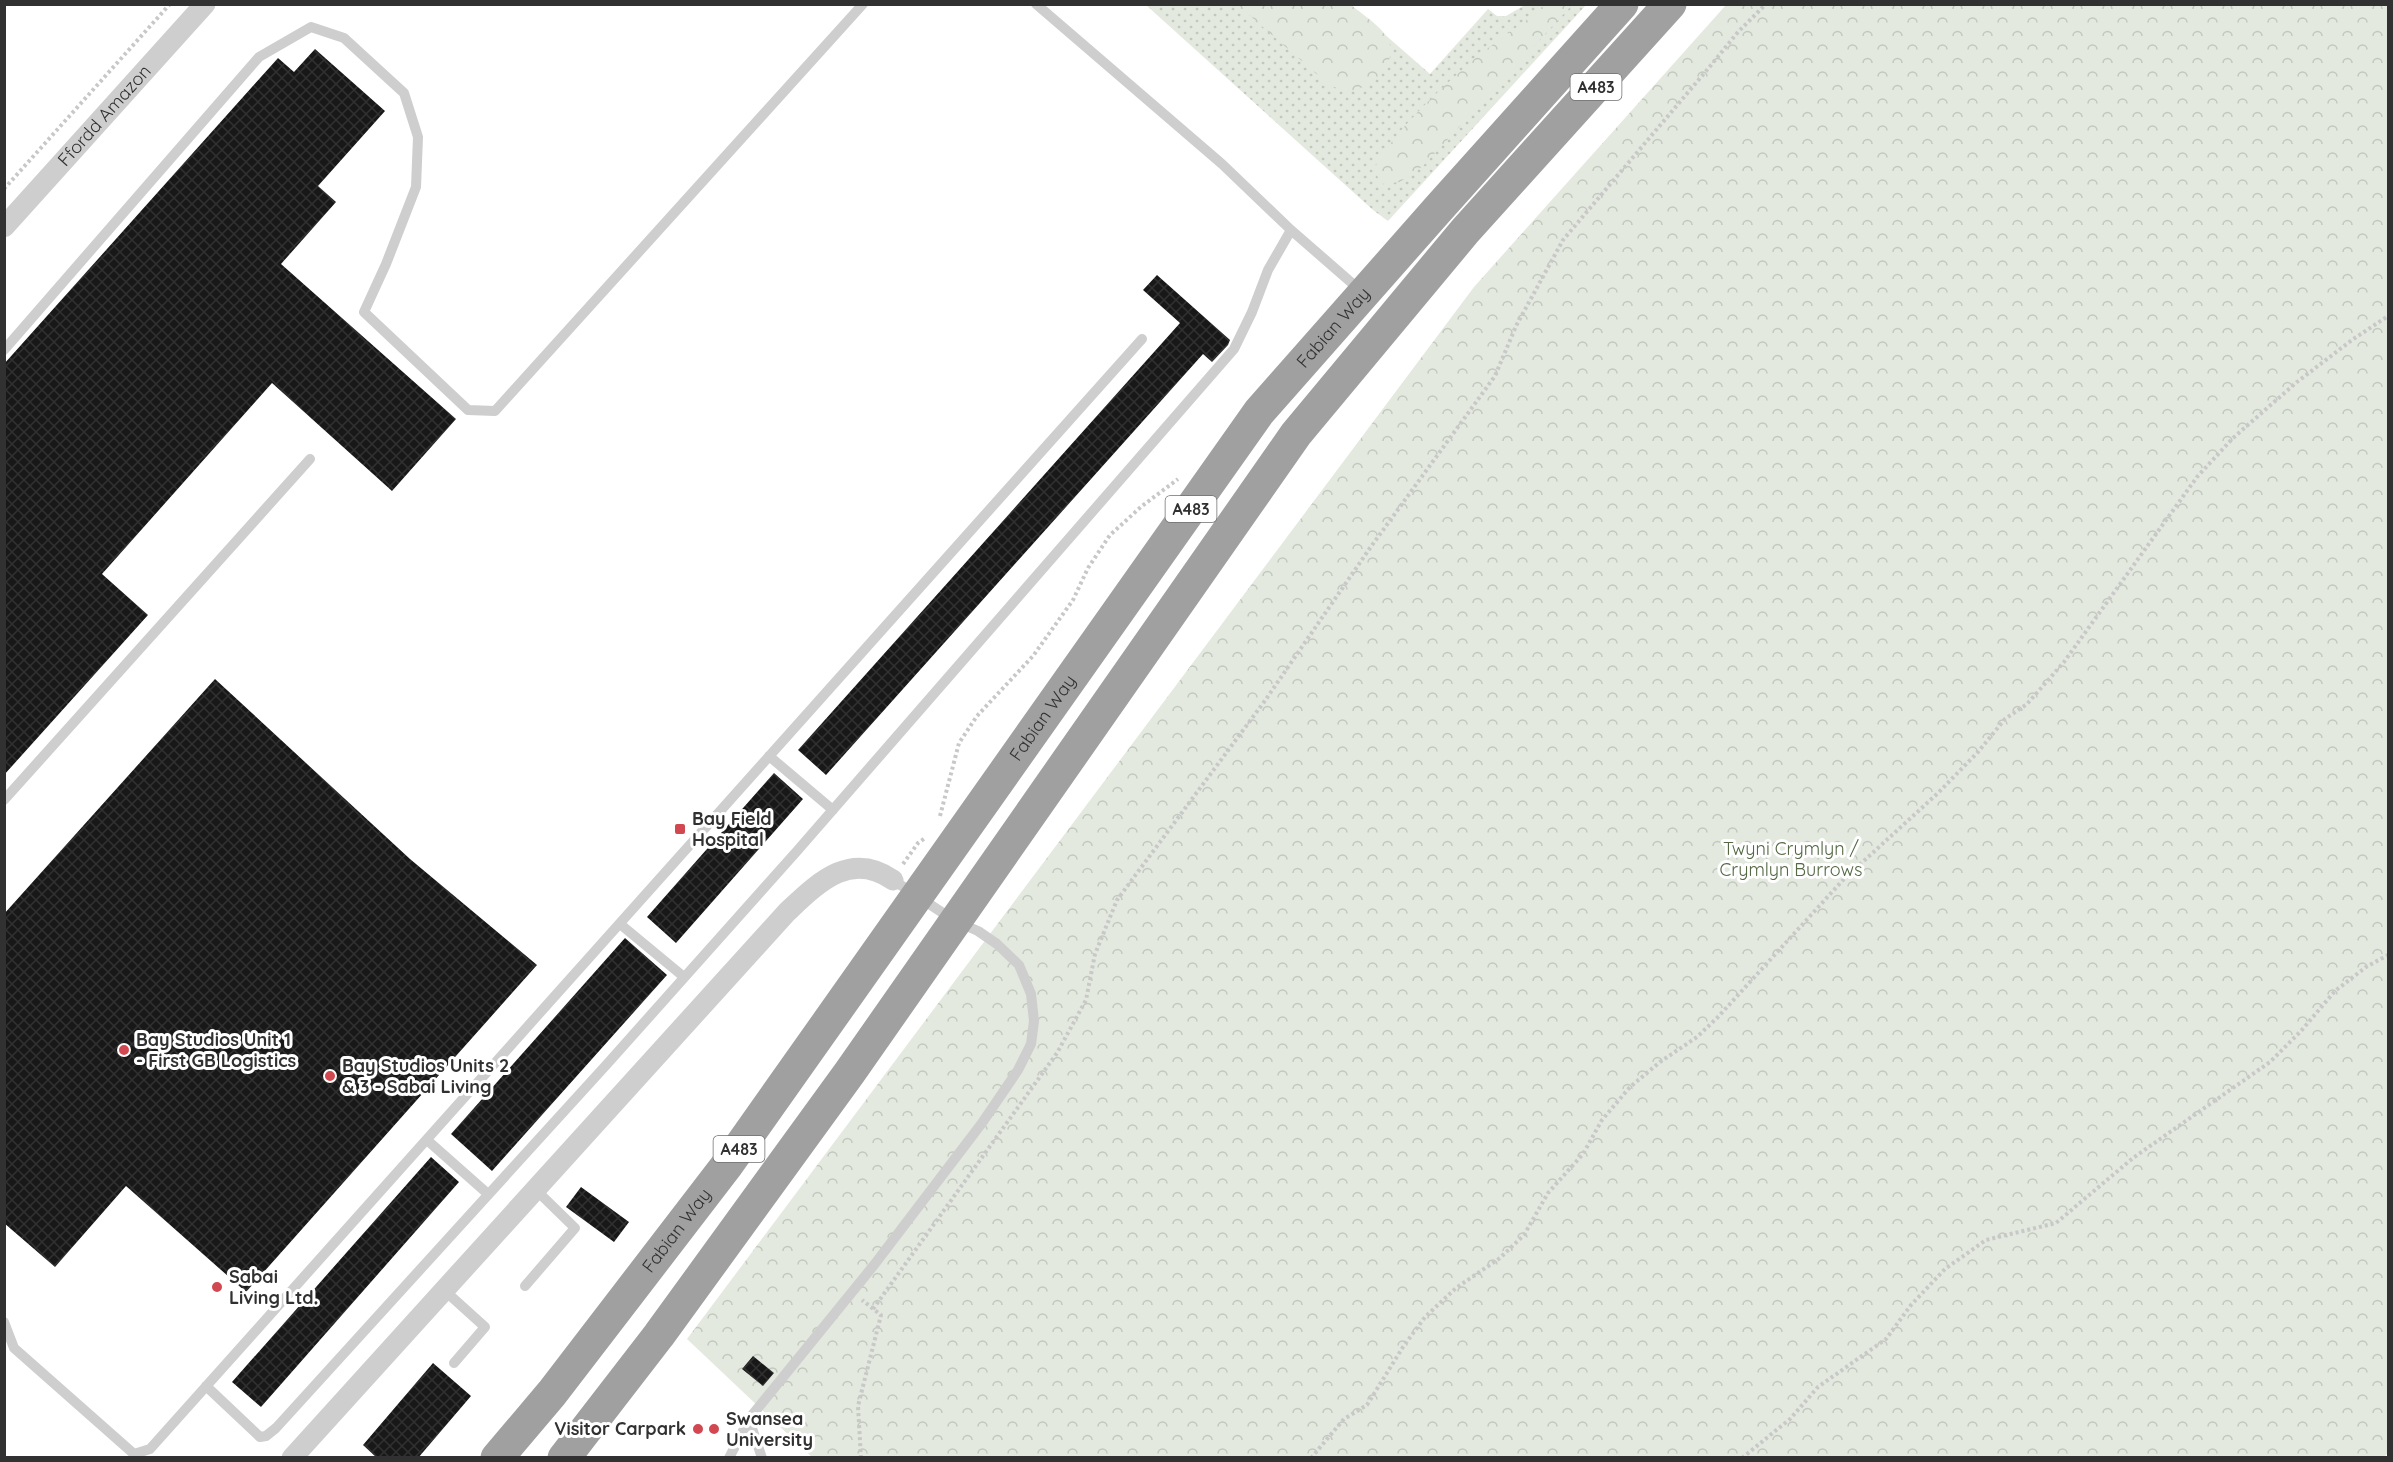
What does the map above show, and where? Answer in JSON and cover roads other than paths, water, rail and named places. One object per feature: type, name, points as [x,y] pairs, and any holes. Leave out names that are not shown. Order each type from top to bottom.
[{"type":"highway","name":"Fabian Way","points":[[497,1458],[552,1393],[728,1165],[905,888],[1259,412],[1622,4]]},
{"type":"highway","name":"A483","points":[[564,1458],[659,1335],[764,1192],[1296,434],[1465,231],[1670,4]]},
{"type":"street","name":"Ffordd Amazon","points":[[4,227],[205,4]]},
{"type":"street","points":[[292,1458],[787,912],[807,893],[834,875],[854,866],[883,873],[905,888]]},
{"type":"lane","points":[[4,350],[259,57],[311,27],[344,38],[404,93],[418,136],[416,186],[386,264],[363,312],[468,410],[495,411],[863,4]]},
{"type":"lane","points":[[1036,4],[1222,164],[1291,230],[1364,293]]},
{"type":"lane","points":[[206,1386],[260,1437],[266,1436],[284,1419],[833,810],[1234,349],[1252,312],[1268,270],[1291,230]]},
{"type":"lane","points":[[4,1322],[14,1348],[134,1454],[150,1449],[1142,339]]},
{"type":"lane","points":[[4,800],[310,459]]},
{"type":"lane","points":[[769,756],[833,810]]},
{"type":"lane","points":[[729,1458],[749,1419],[852,1292],[982,1123],[1018,1070],[1030,1044],[1034,1021],[1031,994],[1019,965],[997,944],[978,931],[955,921],[905,888]]},
{"type":"lane","points":[[620,924],[684,977]]},
{"type":"lane","points":[[427,1140],[488,1194]]},
{"type":"lane","points":[[525,1286],[575,1228],[536,1190]]},
{"type":"lane","points":[[444,1290],[485,1327],[454,1363]]},
{"type":"lane","points":[[749,1419],[762,1458]]},
{"type":"place","name":"Bay Field Hospital","points":[[680,829]]},
{"type":"place","name":"Bay Studios Unit 1 - First GB Logistics","points":[[124,1050]]},
{"type":"place","name":"Bay Studios Units 2 & 3 - Sabai Living","points":[[330,1076]]},
{"type":"place","name":"Sabai Living Ltd.","points":[[217,1287]]},
{"type":"place","name":"Visitor Carpark","points":[[698,1429]]},
{"type":"place","name":"Swansea University","points":[[714,1429]]},
{"type":"park label","name":"Twyni Crymlyn / Crymlyn Burrows","points":[[1791,859]]}]
